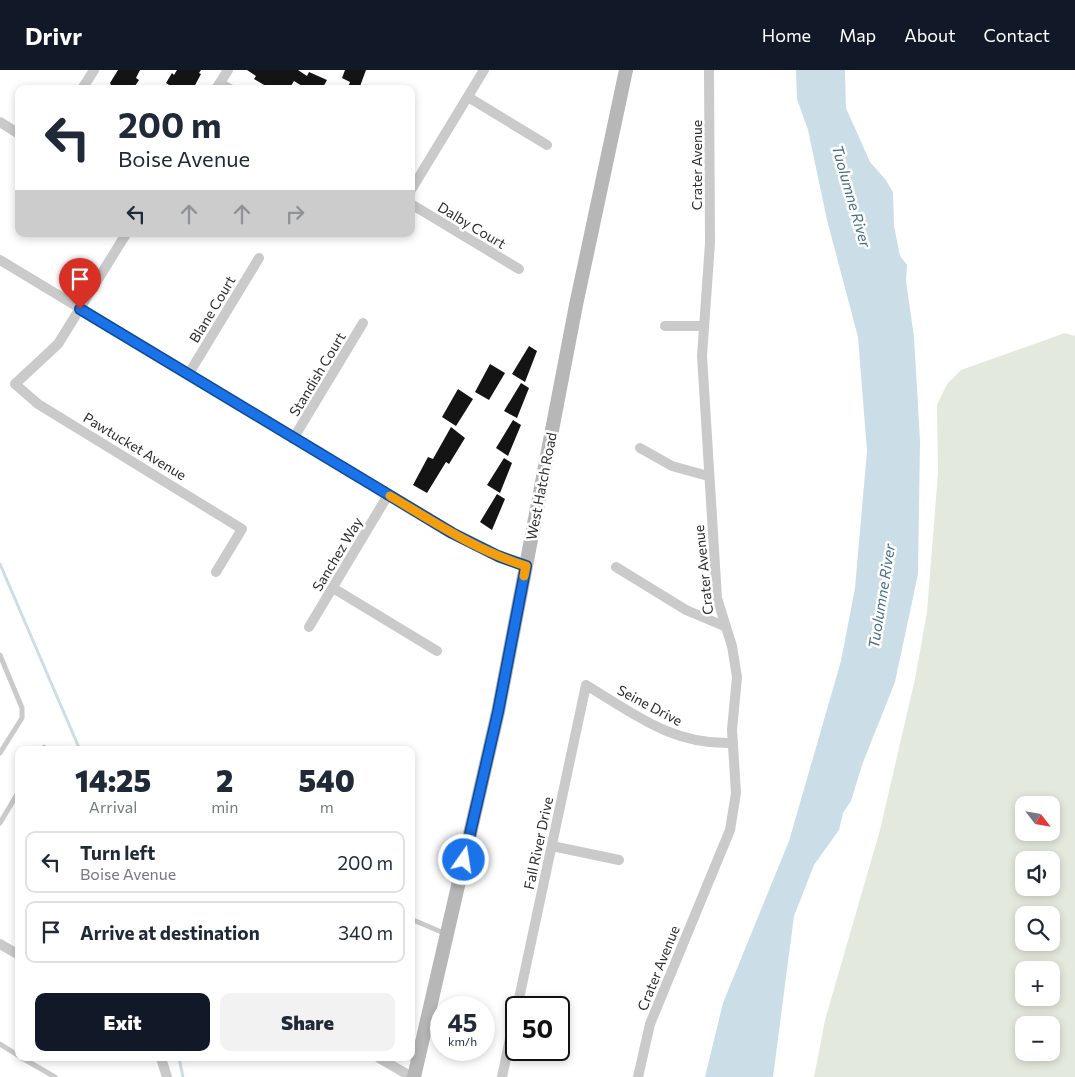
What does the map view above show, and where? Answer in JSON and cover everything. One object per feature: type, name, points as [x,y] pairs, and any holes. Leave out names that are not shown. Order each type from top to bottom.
[{"type":"main road","name":"West Hatch Road","points":[[413,1077],[498,712],[576,306],[626,70]]},
{"type":"street","points":[[85,85],[94,70]]},
{"type":"street","points":[[219,85],[228,70]]},
{"type":"street","points":[[415,183],[484,70]]},
{"type":"street","name":"Crater Avenue","points":[[638,1077],[650,1024],[730,830],[736,794],[732,730],[737,676],[732,646],[724,626],[717,598],[702,356],[702,326],[710,244],[709,70]]},
{"type":"street","points":[[468,97],[547,145]]},
{"type":"street","points":[[0,122],[15,131]]},
{"type":"street","name":"Dalby Court","points":[[415,206],[519,269]]},
{"type":"street","points":[[80,309],[124,237]]},
{"type":"street","name":"Blane Court","points":[[188,375],[259,258]]},
{"type":"street","points":[[0,260],[388,495],[476,546],[526,566]]},
{"type":"street","name":"Pawtucket Avenue","points":[[80,309],[58,344],[15,384],[38,404],[242,529],[216,572]]},
{"type":"street","name":"Standish Court","points":[[293,439],[363,323]]},
{"type":"street","points":[[665,326],[702,326]]},
{"type":"street","points":[[640,448],[672,466],[708,476]]},
{"type":"street","name":"Sanchez Way","points":[[309,627],[388,495]]},
{"type":"street","points":[[616,567],[686,610],[724,626]]},
{"type":"street","points":[[333,588],[437,651]]},
{"type":"street","name":"Seine Drive","points":[[586,685],[667,732],[697,742],[733,743]]},
{"type":"street","name":"Fall River Drive","points":[[520,996],[586,685]]},
{"type":"street","points":[[552,846],[619,860]]},
{"type":"street","points":[[0,944],[15,953]]},
{"type":"street","points":[[162,1061],[167,1077]]},
{"type":"street","points":[[384,1061],[413,1077]]},
{"type":"street","name":"Fall River Drive","points":[[502,1077],[506,1061]]},
{"type":"lane","points":[[0,655],[22,708],[22,718],[0,753]]},
{"type":"lane","points":[[0,823],[15,798]]},
{"type":"lane","points":[[415,921],[446,934]]},
{"type":"lane","points":[[0,1044],[15,1053]]},
{"type":"lane","points":[[27,1061],[55,1077]]},
{"type":"shaded area","points":[[1065,333],[1075,336],[1075,1077],[814,1077],[825,1020],[880,830],[915,679],[927,612],[938,473],[937,405],[947,384],[961,370]]},
{"type":"water","name":"Tuolumne River","points":[[796,70],[845,70],[846,108],[870,162],[885,179],[893,192],[894,226],[900,256],[907,265],[906,281],[914,337],[920,441],[918,574],[895,682],[862,765],[851,801],[843,813],[839,830],[814,865],[794,916],[773,1077],[705,1077],[723,1003],[789,841],[841,661],[855,588],[867,451],[858,337],[827,220],[808,130],[797,99]]},
{"type":"building","points":[[118,70],[140,70],[136,78],[139,80],[136,85],[111,85],[110,83]]},
{"type":"building","points":[[177,70],[201,70],[195,85],[169,85],[166,83],[172,73],[174,75]]},
{"type":"building","points":[[247,70],[298,70],[307,76],[309,72],[327,80],[324,85],[300,85],[294,81],[292,85],[264,85],[254,79],[256,76]]},
{"type":"building","points":[[345,70],[366,70],[360,85],[349,85],[350,82],[342,78]]},
{"type":"building","points":[[529,346],[537,351],[525,382],[512,374]]},
{"type":"building","points":[[490,364],[505,373],[489,400],[475,392]]},
{"type":"building","points":[[521,383],[529,388],[517,418],[504,411]]},
{"type":"building","points":[[458,389],[473,399],[456,426],[442,417]]},
{"type":"building","points":[[513,420],[521,425],[508,456],[496,448]]},
{"type":"building","points":[[451,427],[465,438],[449,464],[446,462],[427,493],[413,485],[428,457],[433,459]]},
{"type":"building","points":[[504,458],[512,463],[500,493],[487,485]]},
{"type":"building","points":[[497,494],[505,499],[492,530],[480,522]]},
{"type":"waterway","points":[[0,564],[78,746]]},
{"type":"waterway","points":[[180,1061],[183,1077]]},
{"type":"slow traffic","points":[[390,496],[476,546],[526,566],[524,576]]},
{"type":"route","points":[[80,309],[248,412],[452,533],[498,556],[526,566],[498,712],[464,860]]}]
